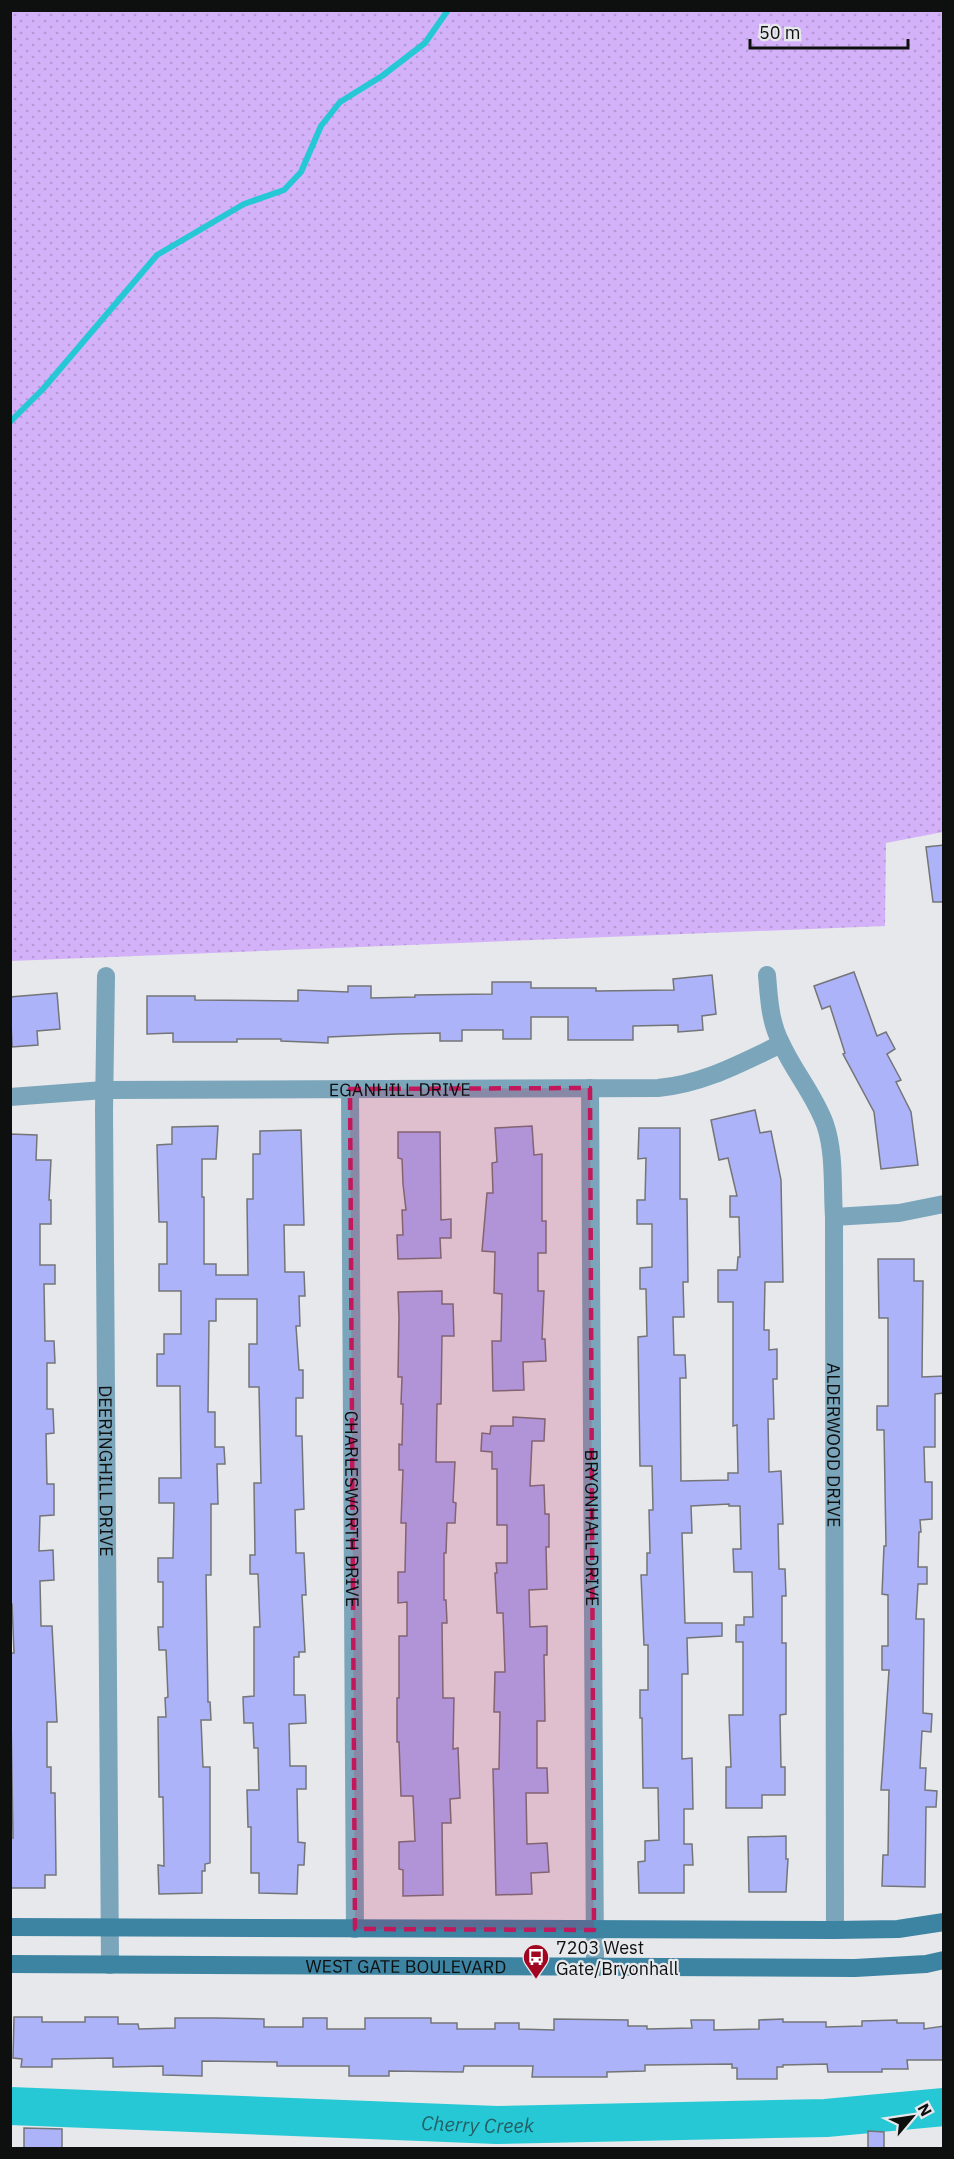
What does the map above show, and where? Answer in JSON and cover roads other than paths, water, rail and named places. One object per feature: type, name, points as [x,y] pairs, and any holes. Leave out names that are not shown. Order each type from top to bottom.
[{"type":"main road","name":"WEST GATE BOULEVARD","points":[[10,1927],[835,1930],[898,1929],[944,1922]]},
{"type":"main road","name":"WEST GATE BOULEVARD","points":[[10,1964],[855,1968],[926,1964],[944,1960]]},
{"type":"street","name":"ALDERWOOD DRIVE","points":[[767,975],[769,1005],[774,1026],[781,1044],[806,1084],[826,1127],[830,1151],[834,1217],[835,1930]]},
{"type":"street","name":"DEERINGHILL DRIVE","points":[[106,976],[104,1090],[110,1965]]},
{"type":"street","name":"EGANHILL DRIVE","points":[[10,1097],[104,1090],[679,1086],[718,1074],[781,1044]]},
{"type":"street","name":"BRYONHALL DRIVE","points":[[590,1088],[595,1966]]},
{"type":"street","name":"CHARLESWORTH DRIVE","points":[[350,1089],[356,1929]]},
{"type":"street","points":[[834,1217],[899,1213],[944,1204]]},
{"type":"waterway","points":[[10,422],[43,389],[157,255],[244,204],[284,190],[301,172],[321,126],[340,102],[382,76],[425,43],[448,10]]},
{"type":"waterway","name":"Cherry Creek","points":[[10,2106],[497,2125],[826,2118],[944,2107]]},
{"type":"place","name":"7203 West Gate/Bryonhall","points":[[536,1980]]}]
